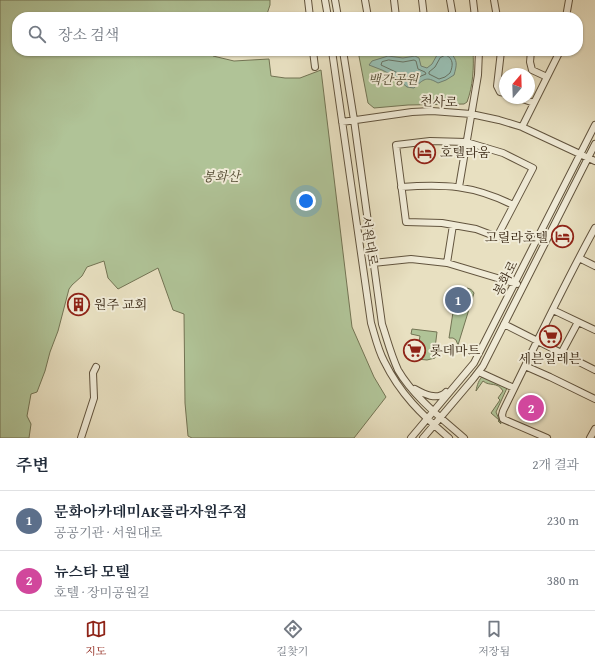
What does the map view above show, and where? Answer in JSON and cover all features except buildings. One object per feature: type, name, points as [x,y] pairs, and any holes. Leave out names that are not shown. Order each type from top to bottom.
[{"type":"street","points":[[308,0],[309,12]]},
{"type":"street","points":[[325,0],[327,12]]},
{"type":"street","points":[[335,0],[337,12]]},
{"type":"street","points":[[365,0],[367,12]]},
{"type":"street","points":[[394,0],[395,12]]},
{"type":"street","points":[[422,0],[423,12]]},
{"type":"street","points":[[450,0],[452,12]]},
{"type":"street","points":[[473,0],[474,12]]},
{"type":"street","points":[[494,0],[496,12]]},
{"type":"street","points":[[566,12],[567,0]]},
{"type":"street","points":[[314,56],[315,67]]},
{"type":"street","name":"서원대로","points":[[333,56],[371,323],[383,360],[392,376],[412,404],[434,425]]},
{"type":"street","name":"서원대로","points":[[344,56],[382,324],[398,370],[410,386],[440,417]]},
{"type":"street","points":[[459,187],[478,75],[479,56]]},
{"type":"street","points":[[499,68],[500,56]]},
{"type":"street","points":[[531,56],[532,70],[547,77]]},
{"type":"street","points":[[535,100],[558,56]]},
{"type":"street","points":[[499,69],[497,86],[499,90]]},
{"type":"street","points":[[522,127],[533,104]]},
{"type":"street","name":"천사로","points":[[342,122],[412,112],[432,111],[471,114],[522,127],[588,158]]},
{"type":"street","name":"봉화로","points":[[411,438],[474,363],[595,126]]},
{"type":"street","points":[[430,141],[466,142],[503,153],[533,168],[497,237],[476,229],[442,223],[406,222],[401,186],[396,145],[430,141]]},
{"type":"street","name":"봉화로","points":[[423,438],[483,366],[595,144]]},
{"type":"street","points":[[588,158],[595,161]]},
{"type":"street","points":[[401,186],[434,185],[459,187],[484,193],[514,205]]},
{"type":"street","points":[[447,263],[453,225]]},
{"type":"street","points":[[547,438],[503,419],[502,415],[537,341],[595,228]]},
{"type":"street","points":[[579,258],[595,266]]},
{"type":"street","name":"서원대로","points":[[373,263],[411,259],[447,263],[515,283],[522,287]]},
{"type":"street","points":[[553,310],[595,330]]},
{"type":"street","points":[[563,350],[578,322]]},
{"type":"street","points":[[504,324],[595,370]]},
{"type":"street","points":[[525,366],[595,399]]},
{"type":"street","points":[[81,438],[94,398],[93,373],[96,367]]},
{"type":"street","points":[[482,373],[514,388]]},
{"type":"street","points":[[410,386],[428,395],[439,396],[444,394],[455,384]]},
{"type":"street","points":[[440,417],[464,438]]},
{"type":"street","points":[[434,425],[449,438]]},
{"type":"street","points":[[590,438],[595,429]]},
{"type":"green space","name":"봉화산","points":[[0,0],[270,0],[268,12],[12,12],[12,56],[213,56],[234,61],[269,59],[271,76],[285,78],[300,78],[321,70],[352,327],[374,377],[386,397],[354,438],[192,438],[188,436],[185,403],[184,314],[173,310],[158,268],[118,289],[108,278],[104,261],[87,267],[82,276],[69,289],[58,331],[45,371],[37,392],[31,394],[27,416],[31,424],[29,438],[0,438]]},
{"type":"green space","name":"백간공원","points":[[359,56],[473,56],[473,77],[471,90],[467,102],[464,104],[408,105],[374,108],[368,103]]},
{"type":"green space","points":[[467,288],[474,293],[458,345],[456,340],[449,338],[456,293],[467,295]]},
{"type":"green space","points":[[412,329],[437,332],[435,358],[427,360],[417,359],[418,352],[413,351],[413,349],[418,349],[420,336],[411,334]]},
{"type":"green space","points":[[483,376],[507,388],[496,412],[501,424],[498,421],[499,420],[491,413],[500,400],[498,398],[503,391],[496,385],[488,384],[483,381],[476,391],[478,382]]},
{"type":"water","points":[[388,56],[403,58],[415,56],[419,58],[421,66],[427,68],[432,64],[436,56],[453,56],[456,60],[454,75],[438,83],[428,79],[420,82],[414,88],[407,87],[396,77],[369,65],[372,61]]},
{"type":"place","name":"호텔라움","points":[[424,152]]},
{"type":"place","name":"고릴라호텔","points":[[563,237]]},
{"type":"place","name":"문화아카데미AK플라자원주점","points":[[458,300]]},
{"type":"place","name":"원주 교회","points":[[79,304]]},
{"type":"place","name":"세븐일레븐","points":[[550,336]]},
{"type":"place","name":"롯데마트","points":[[415,350]]},
{"type":"place","name":"뉴스타 모텔","points":[[531,408]]}]
